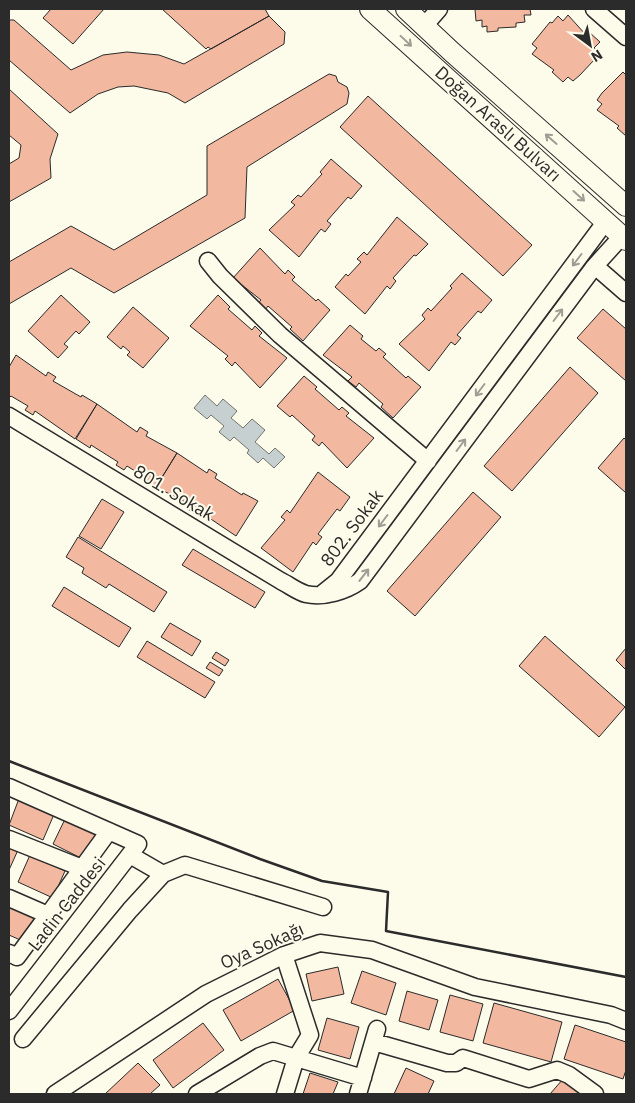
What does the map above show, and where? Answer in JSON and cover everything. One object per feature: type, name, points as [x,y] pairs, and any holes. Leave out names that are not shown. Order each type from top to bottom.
[{"type":"main road","name":"Doğan Araslı Bulvarı","points":[[370,9],[624,238]]},
{"type":"main road","name":"Doğan Araslı Bulvarı","points":[[406,9],[457,57],[626,206]]},
{"type":"street","points":[[425,26],[439,9]]},
{"type":"street","points":[[594,9],[626,37]]},
{"type":"street","name":"802. Sokak","points":[[321,594],[338,581],[606,221]]},
{"type":"street","name":"802. Sokak","points":[[321,594],[336,593],[351,588],[360,581],[595,266],[624,238]]},
{"type":"street","points":[[208,261],[220,276],[280,336],[428,461]]},
{"type":"street","points":[[595,266],[626,293]]},
{"type":"street","name":"801. Sokak","points":[[9,416],[281,581],[307,594],[321,594]]},
{"type":"street","points":[[9,787],[109,831],[163,874]]},
{"type":"street","points":[[9,953],[17,957],[109,831]]},
{"type":"street","points":[[9,839],[82,868]]},
{"type":"street","name":"Ladin Caddesi","points":[[9,1011],[134,849]]},
{"type":"street","points":[[23,1039],[130,910],[163,874],[185,865],[322,907]]},
{"type":"street","points":[[9,898],[48,915]]},
{"type":"street","name":"Oya Sokağı","points":[[55,1094],[206,994],[284,955],[320,943],[372,950],[476,987],[611,1015],[626,1021]]},
{"type":"street","points":[[284,955],[310,1035],[296,1058],[285,1094]]},
{"type":"street","points":[[358,1094],[376,1036],[447,1063],[456,1063],[462,1058],[529,1079],[558,1070],[569,1075],[595,1094]]},
{"type":"street","points":[[197,1094],[260,1056],[273,1051],[363,1078]]},
{"type":"shaded area","points":[[205,395],[217,406],[223,399],[237,411],[231,418],[243,428],[252,419],[265,430],[255,442],[269,454],[275,448],[285,457],[274,468],[263,458],[258,463],[247,453],[249,450],[234,437],[230,441],[219,432],[224,426],[211,415],[207,419],[194,408]]},
{"type":"building","points":[[51,9],[104,9],[73,44],[43,18]]},
{"type":"building","points":[[162,9],[265,9],[269,16],[211,49],[208,47],[206,49]]},
{"type":"building","points":[[475,9],[530,9],[531,15],[524,15],[525,22],[516,23],[516,27],[498,28],[498,31],[487,32],[487,26],[482,27],[482,20],[476,21]]},
{"type":"building","points":[[568,15],[586,35],[589,32],[600,42],[594,48],[599,52],[595,59],[573,81],[568,77],[563,82],[552,72],[554,70],[532,54],[537,48],[532,44],[550,22],[552,23],[558,16],[563,21]]},
{"type":"building","points":[[269,16],[285,32],[284,44],[185,103],[168,93],[134,86],[118,87],[98,94],[70,113],[9,60],[9,20],[14,20],[71,70],[103,55],[127,52],[159,55],[184,64]]},
{"type":"building","points":[[623,72],[626,75],[626,136],[617,128],[619,126],[597,110],[602,104],[597,100]]},
{"type":"building","points":[[329,74],[336,76],[338,82],[347,87],[349,93],[347,104],[247,167],[245,218],[114,293],[71,268],[9,304],[9,262],[71,226],[114,250],[207,195],[207,146]]},
{"type":"building","points":[[9,89],[58,134],[50,159],[51,178],[9,202],[9,164],[19,158],[21,145],[9,135]]},
{"type":"building","points":[[368,96],[532,245],[503,276],[340,127]]},
{"type":"building","points":[[331,159],[362,186],[351,199],[348,197],[327,221],[331,224],[325,232],[321,229],[299,257],[269,230],[295,205],[291,202],[298,195],[301,197],[322,174],[320,172]]},
{"type":"building","points":[[397,217],[428,244],[416,256],[414,255],[393,278],[396,281],[390,289],[387,286],[365,314],[335,287],[346,274],[348,276],[361,262],[357,259],[364,252],[367,255]]},
{"type":"building","points":[[260,248],[285,274],[288,270],[295,277],[292,280],[316,301],[318,299],[330,310],[303,341],[290,329],[292,327],[268,306],[265,310],[258,303],[261,300],[233,278]]},
{"type":"building","points":[[462,273],[492,300],[481,313],[478,311],[457,335],[461,338],[455,345],[451,342],[429,371],[399,344],[425,319],[422,315],[428,308],[431,311],[452,288],[450,286]]},
{"type":"building","points":[[61,295],[90,322],[79,334],[76,331],[64,344],[68,347],[58,358],[28,331]]},
{"type":"building","points":[[218,295],[230,307],[228,309],[252,330],[255,326],[262,333],[259,336],[287,358],[260,388],[235,362],[232,366],[225,359],[228,356],[190,326]]},
{"type":"building","points":[[133,307],[169,338],[143,368],[127,355],[130,352],[123,346],[121,349],[107,337]]},
{"type":"building","points":[[603,309],[626,329],[626,381],[577,338]]},
{"type":"building","points":[[350,325],[363,336],[361,339],[376,351],[379,348],[386,354],[383,357],[406,378],[408,376],[421,387],[393,418],[381,407],[383,404],[359,383],[356,387],[348,381],[352,377],[323,355]]},
{"type":"building","points":[[16,355],[46,376],[48,372],[56,377],[53,381],[97,404],[75,439],[35,411],[33,415],[25,410],[28,406],[11,396],[9,398],[9,367]]},
{"type":"building","points":[[570,367],[598,393],[512,491],[484,466]]},
{"type":"building","points":[[304,376],[317,387],[315,389],[339,410],[342,407],[349,413],[346,416],[374,438],[347,468],[322,442],[319,446],[312,440],[315,436],[292,415],[290,417],[277,406]]},
{"type":"building","points":[[97,404],[137,432],[140,427],[148,432],[146,436],[177,453],[156,487],[141,479],[143,476],[127,466],[124,470],[116,465],[118,462],[91,445],[90,448],[76,439]]},
{"type":"building","points":[[624,438],[626,440],[626,493],[598,468]]},
{"type":"building","points":[[177,453],[207,473],[209,469],[217,474],[215,478],[242,495],[243,493],[258,501],[236,536],[196,509],[194,513],[186,508],[189,504],[156,487]]},
{"type":"building","points":[[318,472],[350,497],[340,511],[337,509],[318,534],[322,537],[316,545],[313,542],[293,572],[261,548],[285,520],[281,517],[287,510],[290,513]]},
{"type":"building","points":[[473,492],[501,517],[415,616],[387,591]]},
{"type":"building","points":[[102,499],[124,512],[101,549],[79,536]]},
{"type":"building","points":[[78,537],[167,592],[154,612],[109,584],[106,588],[82,573],[84,568],[66,557]]},
{"type":"building","points":[[193,549],[265,592],[255,608],[182,565]]},
{"type":"building","points":[[64,587],[131,628],[119,647],[52,606]]},
{"type":"building","points":[[170,623],[201,641],[192,656],[161,637]]},
{"type":"building","points":[[545,636],[625,707],[599,737],[519,666]]},
{"type":"building","points":[[147,641],[215,682],[205,698],[137,657]]},
{"type":"building","points":[[626,648],[626,670],[616,660]]},
{"type":"building","points":[[216,652],[229,660],[225,666],[212,658]]},
{"type":"building","points":[[210,662],[223,670],[219,676],[206,668]]},
{"type":"building","points":[[20,796],[55,812],[43,840],[9,825]]},
{"type":"building","points":[[66,817],[98,832],[85,860],[53,844]]},
{"type":"building","points":[[9,846],[18,850],[9,870]]},
{"type":"building","points":[[30,855],[65,871],[53,898],[18,882]]},
{"type":"building","points":[[9,905],[38,916],[27,943],[9,935]]},
{"type":"building","points":[[338,967],[344,994],[312,1001],[306,974]]},
{"type":"building","points":[[362,971],[396,983],[386,1015],[351,1003]]},
{"type":"building","points":[[278,979],[295,1010],[241,1041],[223,1010]]},
{"type":"building","points":[[407,991],[438,1000],[429,1030],[399,1021]]},
{"type":"building","points":[[450,995],[483,1004],[473,1041],[440,1032]]},
{"type":"building","points":[[494,1003],[562,1022],[551,1062],[483,1043]]},
{"type":"building","points":[[327,1018],[359,1027],[350,1059],[318,1050]]},
{"type":"building","points":[[203,1023],[224,1050],[173,1088],[153,1060]]},
{"type":"building","points":[[575,1025],[626,1042],[626,1070],[623,1079],[564,1059]]},
{"type":"building","points":[[138,1063],[160,1085],[150,1094],[105,1094]]},
{"type":"building","points":[[406,1068],[434,1081],[428,1094],[394,1094]]},
{"type":"building","points":[[310,1073],[338,1082],[333,1094],[303,1094]]},
{"type":"building","points":[[563,1079],[580,1094],[550,1094]]},
{"type":"wall","points":[[9,761],[260,859],[322,881],[388,892],[386,931],[626,977]]}]
